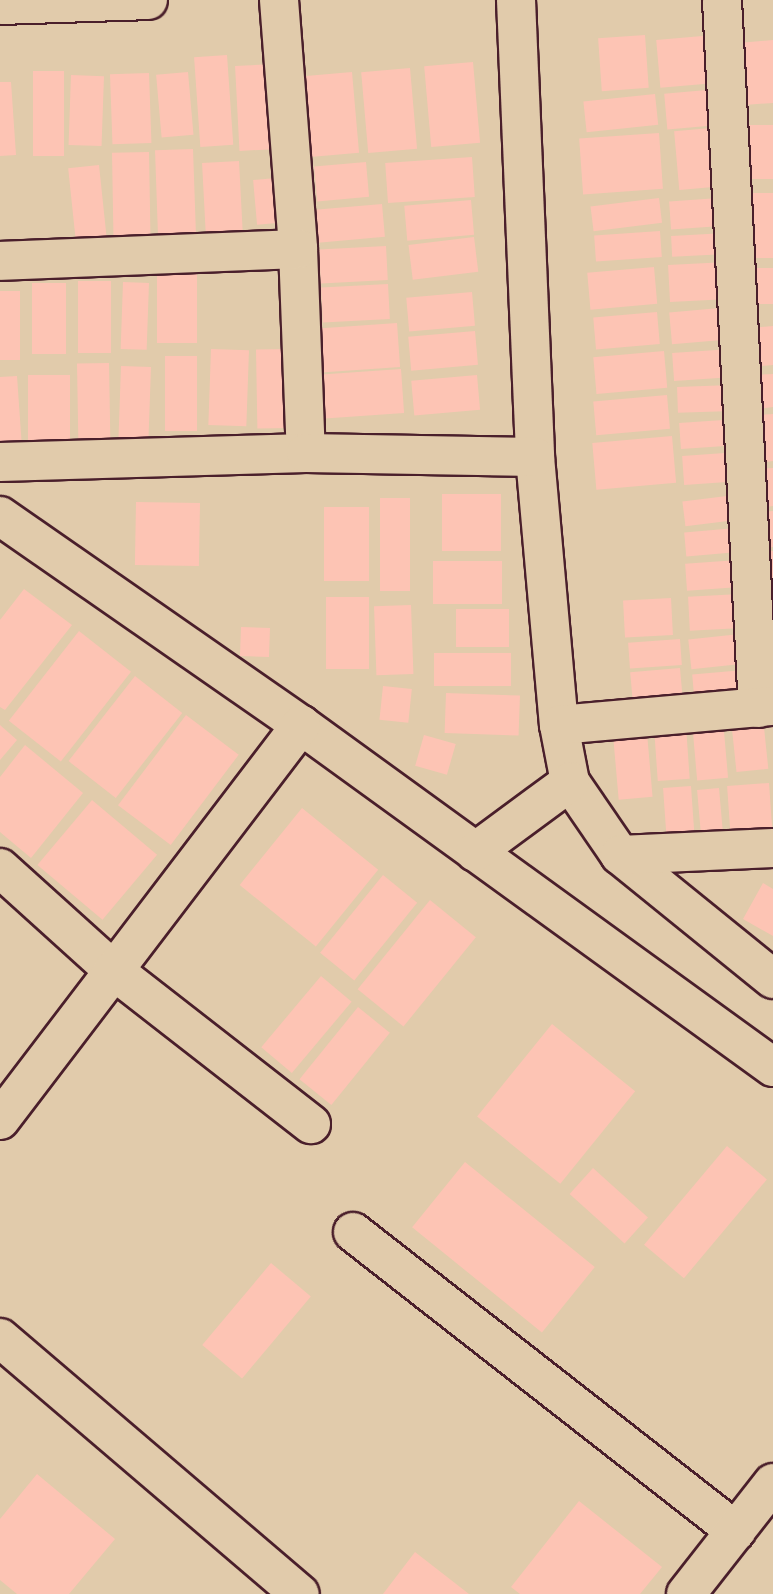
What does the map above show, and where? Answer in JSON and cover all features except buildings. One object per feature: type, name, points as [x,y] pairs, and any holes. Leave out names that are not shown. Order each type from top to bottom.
[{"type":"street","points":[[0,5],[148,0]]},
{"type":"street","points":[[279,0],[298,249],[306,453]]},
{"type":"street","points":[[516,0],[535,457],[559,725],[570,782],[620,855],[773,979]]},
{"type":"street","points":[[559,725],[766,707],[722,0]]},
{"type":"street","points":[[0,261],[298,249]]},
{"type":"street","points":[[0,462],[306,453],[535,457]]},
{"type":"street","points":[[0,516],[301,725],[773,1067]]},
{"type":"street","points":[[0,1120],[301,725]]},
{"type":"street","points":[[475,852],[570,782]]},
{"type":"street","points":[[620,855],[773,848]]},
{"type":"street","points":[[0,868],[113,970],[311,1124]]},
{"type":"street","points":[[353,1232],[736,1531]]},
{"type":"street","points":[[0,1338],[300,1594]]},
{"type":"street","points":[[686,1594],[773,1483]]}]
